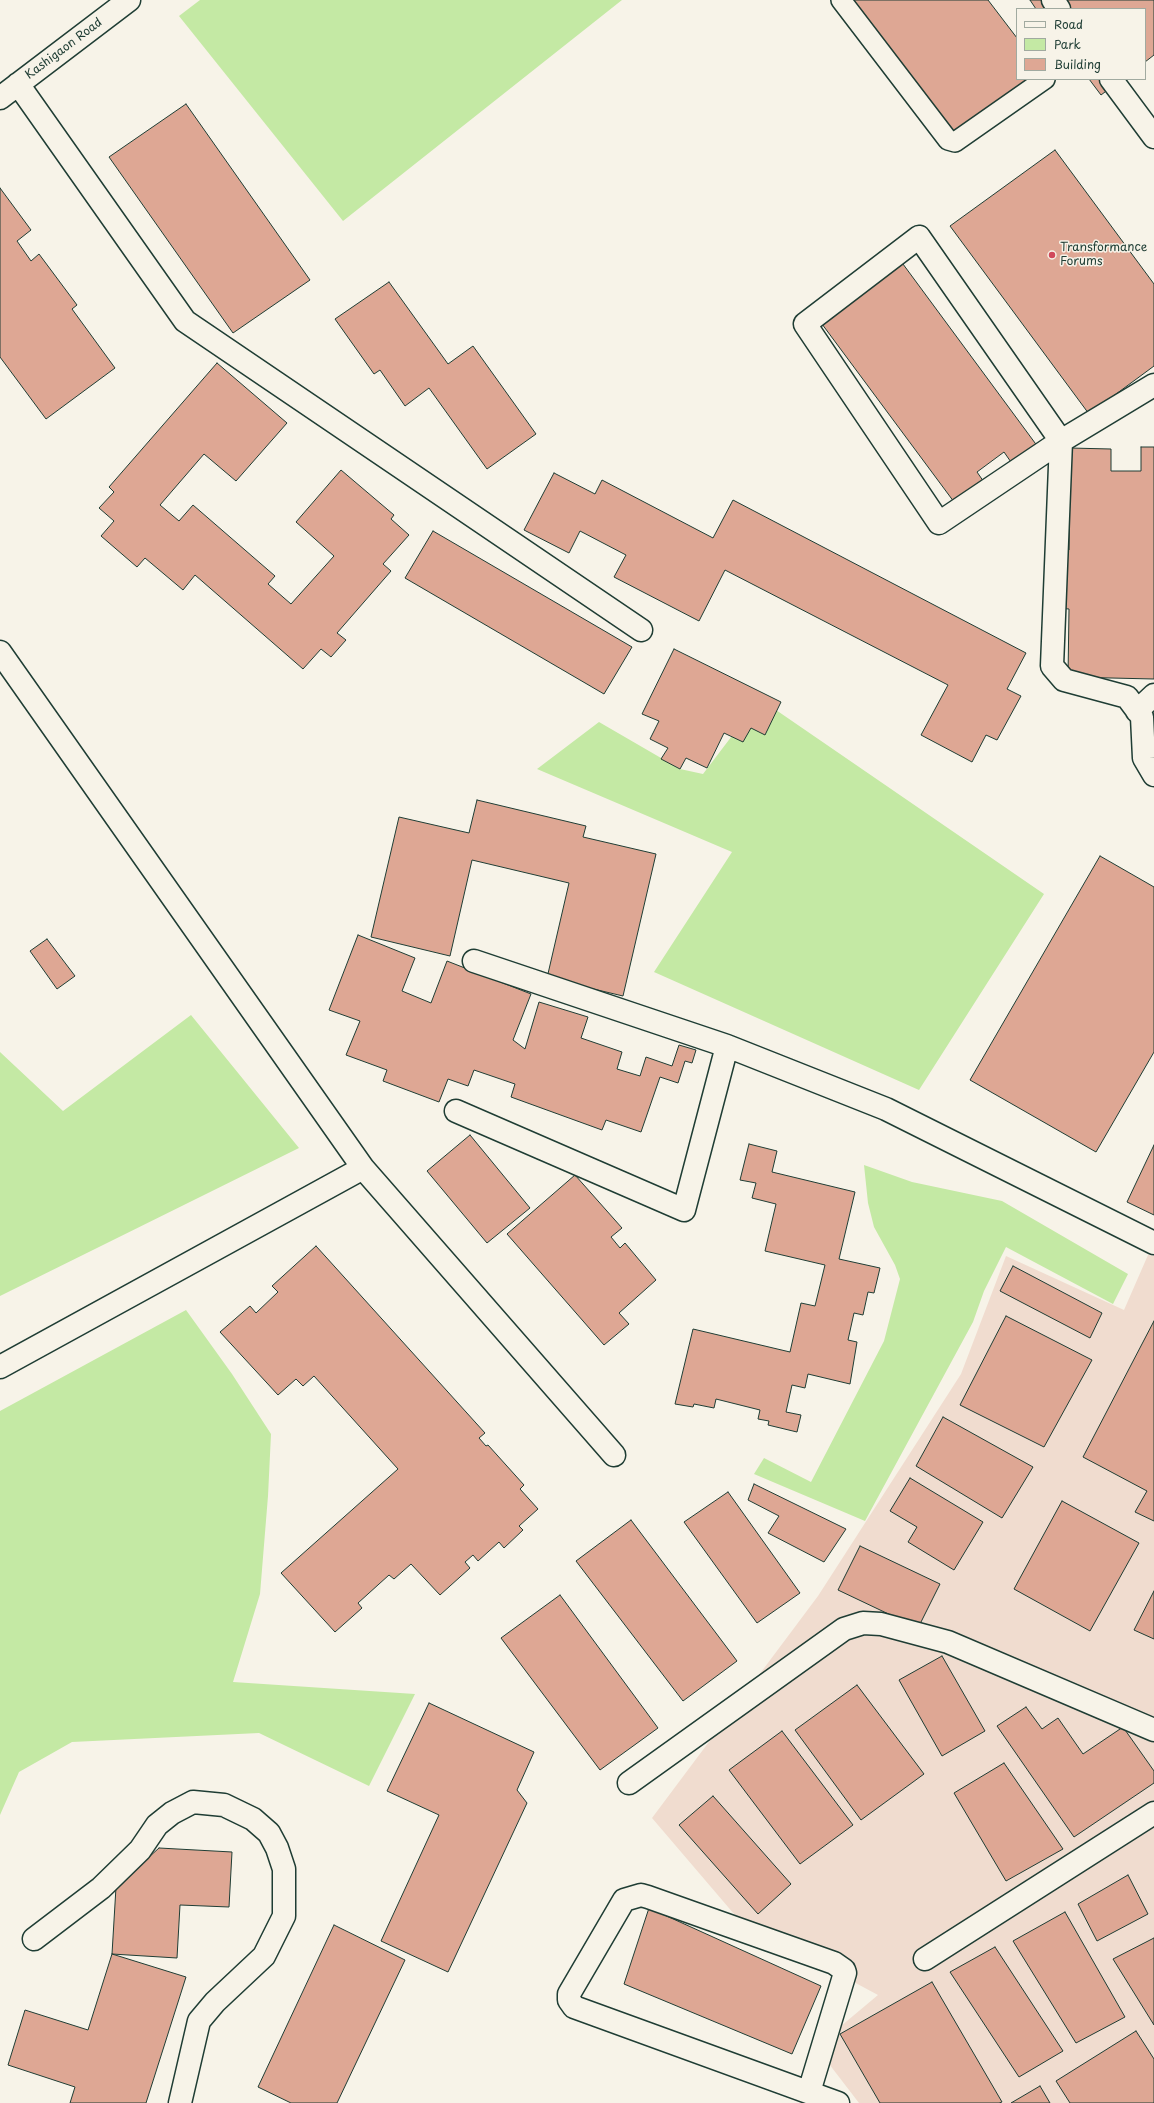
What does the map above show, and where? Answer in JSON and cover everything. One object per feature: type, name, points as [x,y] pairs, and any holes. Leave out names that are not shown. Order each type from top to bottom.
[{"type":"street","name":"Kashigaon Road","points":[[0,98],[129,0]]},
{"type":"street","points":[[1112,80],[1154,137]]},
{"type":"street","points":[[18,84],[185,321],[641,630]]},
{"type":"street","points":[[1154,385],[1061,441],[939,523],[805,324],[919,237],[1061,441],[1052,666],[1064,680],[1127,697],[1142,717],[1144,758],[1154,775]]},
{"type":"street","points":[[0,652],[363,1168],[614,1455]]},
{"type":"street","points":[[1137,711],[1154,695]]},
{"type":"street","points":[[474,961],[727,1046],[886,1109],[1154,1243]]},
{"type":"street","points":[[456,1111],[684,1210],[727,1046]]},
{"type":"street","points":[[0,1367],[363,1168]]},
{"type":"street","points":[[629,1783],[844,1629],[863,1623],[881,1624],[948,1642],[1154,1730]]},
{"type":"street","points":[[34,1939],[101,1888],[140,1850],[162,1821],[172,1813],[193,1802],[224,1805],[254,1819],[269,1833],[277,1848],[284,1869],[284,1916],[264,1956],[215,2002],[199,2021],[180,2103]]},
{"type":"street","points":[[925,1959],[1154,1813]]},
{"type":"street","points":[[809,2092],[845,1973],[844,1970],[834,1963],[648,1897],[636,1896],[624,1900],[569,1994],[569,2000],[574,2008],[838,2103]]},
{"type":"lane","points":[[841,0],[948,140],[955,142],[1044,80]]},
{"type":"shaded area","points":[[1148,1255],[1154,1256],[1154,2103],[859,2103],[816,2047],[878,1995],[740,1921],[652,1818],[818,1596],[961,1374],[1006,1256],[1124,1310]]},
{"type":"green space","points":[[200,0],[622,0],[343,221],[179,16]]},
{"type":"green space","points":[[760,699],[1044,894],[919,1090],[654,972],[732,852],[537,769],[599,722],[680,769],[703,774]]},
{"type":"green space","points":[[191,1015],[299,1148],[0,1296],[0,1052],[63,1111]]},
{"type":"green space","points":[[864,1165],[912,1182],[1002,1201],[1128,1274],[1113,1304],[1006,1247],[984,1291],[973,1322],[865,1521],[754,1474],[764,1458],[811,1482],[884,1341],[900,1279],[895,1265],[874,1227],[868,1203]]},
{"type":"green space","points":[[186,1310],[232,1374],[271,1434],[268,1496],[260,1594],[233,1682],[415,1694],[369,1786],[259,1733],[72,1742],[19,1772],[0,1815],[0,1411]]},
{"type":"building","points":[[848,0],[988,0],[1016,37],[1016,80],[1034,80],[954,138]]},
{"type":"building","points":[[1030,0],[1154,0],[1154,55],[1146,61],[1146,8],[1035,8]]},
{"type":"building","points":[[1090,80],[1121,80],[1101,95]]},
{"type":"building","points":[[186,104],[310,280],[233,333],[109,157]]},
{"type":"building","name":"Transformance Forums","points":[[1055,150],[1154,284],[1154,366],[1089,414],[950,226]]},
{"type":"building","points":[[0,188],[31,230],[17,241],[31,261],[39,254],[77,305],[72,309],[115,368],[46,419],[0,357]]},
{"type":"building","points":[[900,260],[1038,447],[1013,465],[1004,452],[977,472],[986,485],[957,506],[819,320]]},
{"type":"building","points":[[389,282],[448,364],[473,346],[536,434],[487,469],[429,388],[405,406],[380,370],[374,374],[335,319]]},
{"type":"building","points":[[217,363],[287,423],[236,481],[204,454],[160,505],[179,521],[193,505],[275,576],[268,584],[291,604],[334,556],[296,522],[341,470],[394,515],[391,519],[409,535],[383,564],[391,571],[337,633],[346,640],[331,657],[321,649],[303,669],[195,575],[183,590],[145,558],[137,567],[101,536],[114,521],[99,508],[114,492],[109,487]]},
{"type":"building","points":[[1141,447],[1154,447],[1154,679],[1068,677],[1069,609],[1058,608],[1059,550],[1069,550],[1070,448],[1111,449],[1111,471],[1141,471]]},
{"type":"building","points":[[554,473],[595,494],[602,480],[713,538],[733,500],[1026,653],[1007,689],[1021,696],[997,740],[986,735],[972,762],[921,735],[948,685],[725,570],[699,621],[614,577],[626,555],[580,531],[569,553],[524,530]]},
{"type":"building","points":[[433,531],[632,647],[604,694],[405,578]]},
{"type":"building","points":[[674,649],[781,702],[765,735],[751,728],[743,742],[724,733],[707,768],[686,758],[680,769],[661,759],[668,748],[650,739],[659,721],[642,714]]},
{"type":"building","points":[[477,800],[586,826],[583,837],[656,854],[623,996],[547,978],[569,883],[472,860],[450,956],[371,937],[399,817],[469,833]]},
{"type":"building","points":[[1100,856],[1154,887],[1154,1052],[1096,1152],[970,1080]]},
{"type":"building","points":[[358,935],[415,958],[402,991],[431,1003],[447,961],[531,994],[513,1040],[525,1049],[539,1002],[588,1017],[581,1038],[622,1052],[617,1069],[640,1076],[646,1057],[672,1066],[679,1045],[696,1050],[692,1063],[685,1061],[678,1083],[660,1077],[641,1132],[606,1120],[602,1130],[511,1097],[515,1084],[474,1070],[468,1086],[448,1079],[439,1102],[383,1081],[387,1070],[346,1055],[360,1021],[329,1010]]},
{"type":"building","points":[[47,939],[75,976],[57,989],[30,951]]},
{"type":"building","points":[[470,1135],[530,1208],[487,1243],[427,1171]]},
{"type":"building","points":[[749,1144],[777,1151],[772,1172],[855,1192],[839,1259],[880,1268],[874,1293],[868,1292],[863,1315],[854,1313],[848,1340],[857,1342],[850,1384],[808,1374],[805,1388],[792,1385],[786,1412],[801,1415],[797,1432],[768,1425],[769,1421],[758,1419],[760,1410],[716,1399],[714,1408],[694,1404],[693,1407],[675,1404],[693,1329],[790,1352],[801,1303],[815,1306],[825,1265],[765,1251],[776,1204],[752,1198],[756,1183],[740,1180]]},
{"type":"building","points":[[1154,1145],[1154,1215],[1127,1202]]},
{"type":"building","points":[[575,1175],[622,1228],[611,1237],[620,1248],[625,1243],[656,1280],[619,1313],[629,1324],[604,1345],[507,1234]]},
{"type":"building","points":[[316,1246],[485,1433],[479,1438],[486,1446],[488,1445],[524,1485],[520,1489],[538,1509],[519,1526],[523,1530],[504,1548],[499,1542],[478,1561],[473,1555],[465,1562],[470,1568],[440,1595],[411,1564],[394,1579],[389,1575],[358,1603],[362,1608],[335,1632],[281,1573],[398,1469],[314,1376],[303,1386],[296,1379],[278,1395],[220,1332],[250,1306],[256,1313],[278,1292],[272,1286]]},
{"type":"building","points":[[1013,1266],[1102,1313],[1090,1338],[1000,1291]]},
{"type":"building","points":[[1006,1316],[1092,1360],[1044,1447],[960,1405]]},
{"type":"building","points":[[1154,1321],[1154,1521],[1135,1512],[1147,1491],[1083,1457]]},
{"type":"building","points":[[943,1417],[1033,1467],[1002,1518],[916,1466]]},
{"type":"building","points":[[910,1478],[983,1522],[954,1570],[908,1542],[917,1527],[890,1511]]},
{"type":"building","points":[[754,1484],[846,1529],[824,1562],[768,1533],[779,1516],[748,1500]]},
{"type":"building","points":[[728,1492],[800,1593],[757,1623],[684,1522]]},
{"type":"building","points":[[1062,1501],[1139,1543],[1090,1631],[1014,1589]]},
{"type":"building","points":[[631,1520],[737,1661],[683,1701],[576,1561]]},
{"type":"building","points":[[860,1546],[940,1584],[918,1628],[838,1590]]},
{"type":"building","points":[[1154,1591],[1154,1639],[1134,1630]]},
{"type":"building","points":[[560,1595],[658,1728],[600,1770],[501,1638]]},
{"type":"building","points":[[942,1656],[985,1731],[942,1756],[899,1680]]},
{"type":"building","points":[[857,1685],[924,1774],[861,1820],[795,1730]]},
{"type":"building","points":[[429,1703],[534,1752],[517,1790],[527,1803],[448,1972],[381,1941],[439,1815],[387,1791]]},
{"type":"building","points":[[1026,1707],[1042,1729],[1058,1718],[1083,1754],[1123,1727],[1154,1771],[1154,1783],[1074,1837],[997,1726]]},
{"type":"building","points":[[782,1731],[853,1825],[800,1864],[729,1770]]},
{"type":"building","points":[[1004,1763],[1063,1849],[1006,1881],[954,1793]]},
{"type":"building","points":[[713,1796],[791,1884],[758,1914],[679,1825]]},
{"type":"building","points":[[159,1848],[232,1852],[229,1907],[180,1905],[177,1958],[112,1954],[116,1887]]},
{"type":"building","points":[[1128,1875],[1148,1914],[1097,1941],[1078,1904]]},
{"type":"building","points":[[649,1908],[821,1986],[792,2054],[624,1984]]},
{"type":"building","points":[[1065,1912],[1125,2017],[1076,2043],[1013,1941]]},
{"type":"building","points":[[334,1925],[405,1960],[337,2103],[291,2103],[258,2087]]},
{"type":"building","points":[[1154,1938],[1154,2025],[1113,1959]]},
{"type":"building","points":[[995,1947],[1063,2051],[1019,2077],[950,1972]]},
{"type":"building","points":[[112,1954],[186,1977],[146,2103],[70,2103],[75,2087],[8,2065],[25,2010],[88,2030]]},
{"type":"building","points":[[932,1982],[1002,2102],[880,2103],[840,2034]]},
{"type":"building","points":[[1136,2031],[1154,2059],[1154,2103],[1070,2103],[1056,2081]]},
{"type":"building","points":[[1040,2086],[1050,2103],[1011,2103]]},
{"type":"place","name":"Transformance Forums","points":[[1052,255]]}]
